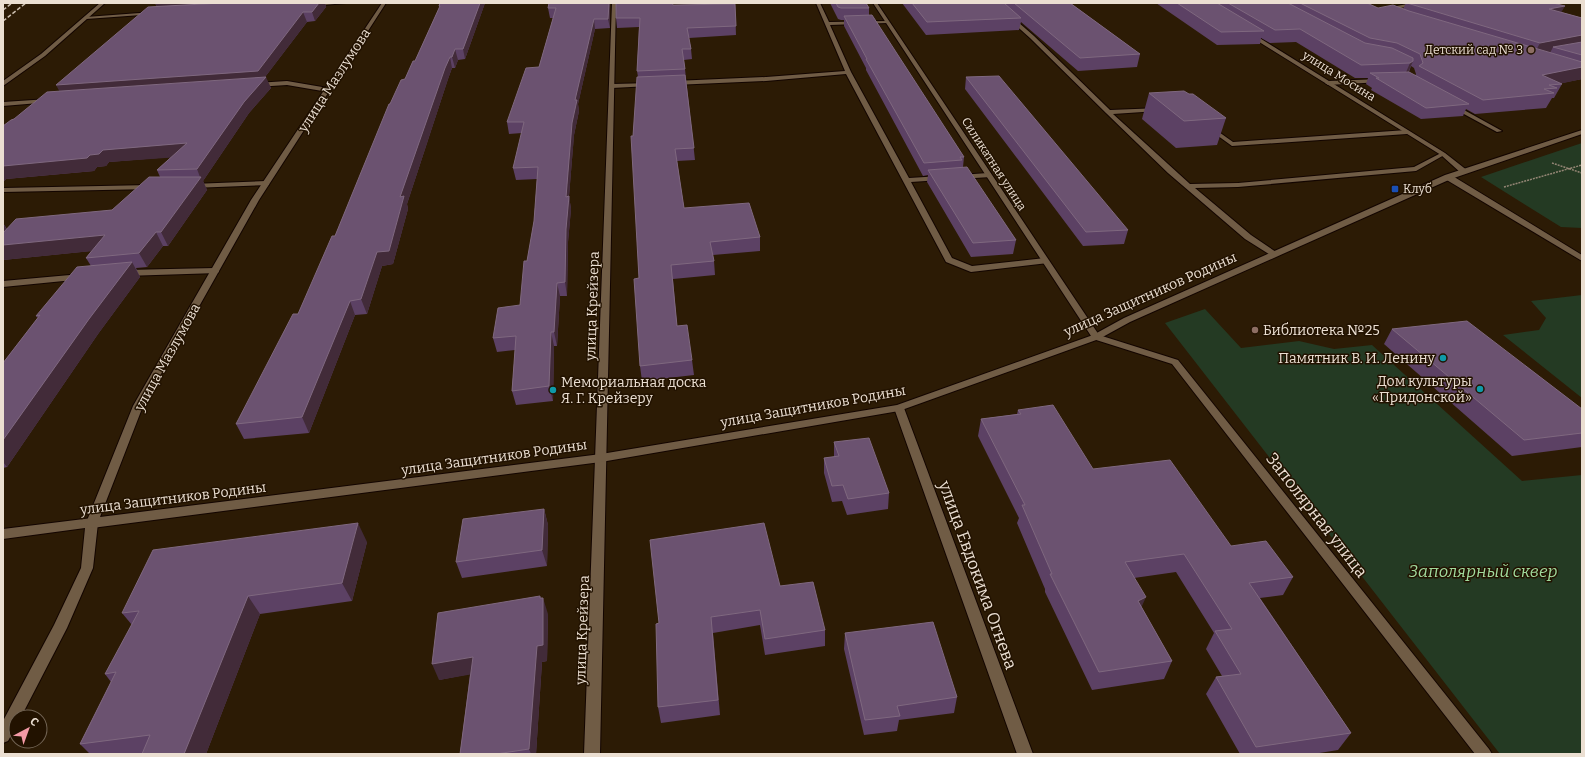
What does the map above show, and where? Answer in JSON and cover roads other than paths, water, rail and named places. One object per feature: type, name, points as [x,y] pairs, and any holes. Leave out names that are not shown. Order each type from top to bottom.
[{"type":"street","points":[[3,84],[43,55],[103,3]]},
{"type":"street","points":[[307,5],[344,3]]},
{"type":"street","name":"улица Мазлумова","points":[[3,736],[60,628],[87,568],[92,522],[138,406],[266,183],[384,3]]},
{"type":"street","name":"улица Крейзера","points":[[592,754],[614,3]]},
{"type":"street","points":[[818,3],[848,72],[872,114],[949,260],[971,269],[1045,261]]},
{"type":"street","name":"Силикатная улица","points":[[874,3],[1096,337]]},
{"type":"street","points":[[993,3],[1032,37],[1108,112],[1189,186],[1248,237],[1276,254]]},
{"type":"street","points":[[1390,15],[1386,11],[1391,8],[1422,3]]},
{"type":"street","points":[[86,18],[159,13]]},
{"type":"street","points":[[827,24],[887,22]]},
{"type":"street","name":"улица Мосина","points":[[1247,32],[1443,154],[1464,171]]},
{"type":"street","points":[[666,84],[766,79],[848,72]]},
{"type":"street","points":[[1328,83],[1389,80]]},
{"type":"street","points":[[249,86],[287,82],[328,90]]},
{"type":"street","points":[[612,86],[658,84]]},
{"type":"street","points":[[3,104],[57,100]]},
{"type":"street","points":[[1445,102],[1499,132]]},
{"type":"street","points":[[1108,112],[1167,108]]},
{"type":"street","points":[[1201,121],[1232,144],[1407,132]]},
{"type":"street","name":"улица Защитников Родины","points":[[3,534],[92,522],[211,509],[601,458],[899,408],[1096,337],[1127,320],[1448,177],[1582,132]]},
{"type":"street","points":[[1189,186],[1238,185],[1416,169],[1443,154]]},
{"type":"street","points":[[907,180],[988,175]]},
{"type":"street","points":[[1448,177],[1582,259]]},
{"type":"street","points":[[182,186],[266,183]]},
{"type":"street","points":[[3,190],[159,187]]},
{"type":"street","points":[[119,274],[142,272],[215,271]]},
{"type":"street","points":[[3,284],[89,277]]},
{"type":"street","name":"Заполярная улица","points":[[1096,337],[1175,362],[1484,754]]},
{"type":"street","name":"улица Евдокима Огнева","points":[[899,408],[1024,754]]},
{"type":"railway","points":[[3,10],[12,3]]},
{"type":"railway","points":[[3,21],[26,3]]},
{"type":"place","name":"Детский сад № 3","points":[[1531,50]]},
{"type":"place","name":"Клуб","points":[[1395,189]]},
{"type":"place","name":"Библиотека №25","points":[[1255,330]]},
{"type":"place","name":"Памятник В. И. Ленину","points":[[1443,358]]},
{"type":"place","name":"Дом культуры «Придонской»","points":[[1480,389]]},
{"type":"place","name":"Мемориальная доска Я. Г. Крейзеру","points":[[553,390]]},
{"type":"park label","name":"Заполярный сквер","points":[[1483,571]]}]
